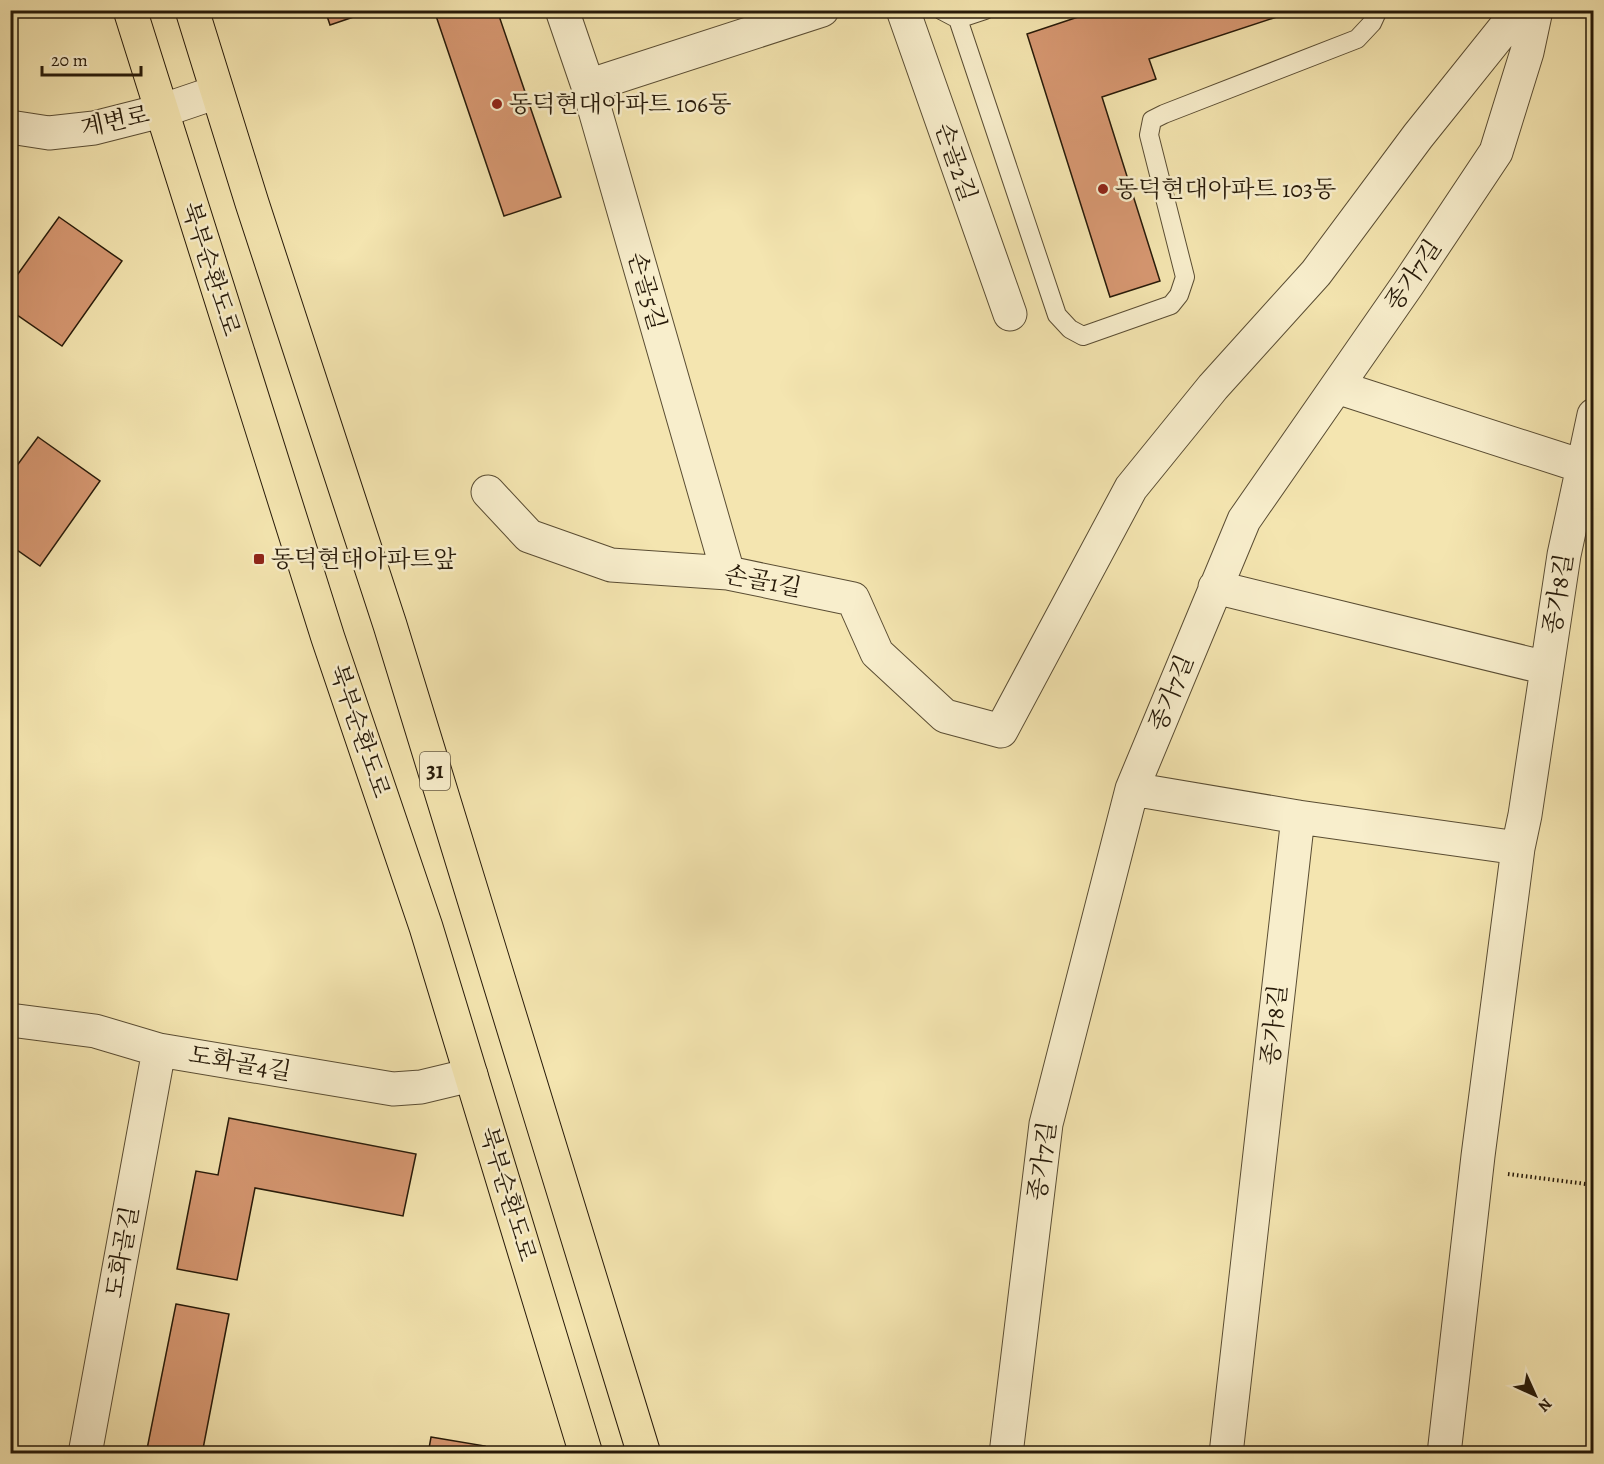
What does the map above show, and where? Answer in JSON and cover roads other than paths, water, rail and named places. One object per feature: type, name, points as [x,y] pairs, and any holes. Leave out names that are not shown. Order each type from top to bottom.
[{"type":"main road","name":"북부순환도로","points":[[130,10],[328,638],[426,927],[586,1454]]},
{"type":"main road","name":"31","points":[[192,10],[252,203],[393,636],[644,1454]]},
{"type":"main road","points":[[599,1305],[650,1454]]},
{"type":"main road","points":[[547,1323],[579,1454]]},
{"type":"street","name":"손골5길","points":[[562,10],[588,86],[728,573]]},
{"type":"street","points":[[588,86],[822,10]]},
{"type":"street","name":"손골2길","points":[[903,10],[1010,314]]},
{"type":"street","name":"손골1길","points":[[488,492],[529,536],[611,565],[728,573],[853,599],[877,652],[945,717],[1000,731],[1131,488],[1214,387],[1316,273],[1418,136],[1519,10]]},
{"type":"street","name":"종가7길","points":[[1006,1454],[1046,1124],[1132,789],[1244,520],[1408,284],[1496,152],[1527,52],[1536,10]]},
{"type":"street","name":"계변로","points":[[10,127],[49,133],[94,128],[161,111],[217,92]]},
{"type":"street","points":[[1336,387],[1588,469]]},
{"type":"street","name":"종가8길","points":[[1444,1454],[1518,848],[1564,555],[1588,469],[1593,415]]},
{"type":"street","name":"종가8길","points":[[1215,587],[1547,668]]},
{"type":"street","points":[[1132,789],[1298,818],[1518,848]]},
{"type":"street","name":"종가8길","points":[[1226,1454],[1298,818]]},
{"type":"street","name":"도화골4길","points":[[10,1020],[95,1031],[159,1050],[393,1089],[421,1087],[471,1075]]},
{"type":"street","name":"도화골길","points":[[85,1454],[159,1050]]},
{"type":"lane","points":[[940,10],[958,19],[1057,315],[1070,329],[1083,336],[1172,305],[1179,295],[1185,277],[1149,135],[1152,120],[1357,39],[1372,23],[1378,10]]},
{"type":"lane","points":[[958,19],[985,10]]},
{"type":"place","name":"동덕현대아파트 106동","points":[[497,104]]},
{"type":"place","name":"동덕현대아파트 103동","points":[[1103,189]]},
{"type":"place","name":"동덕현대아파트앞","points":[[259,559]]}]
